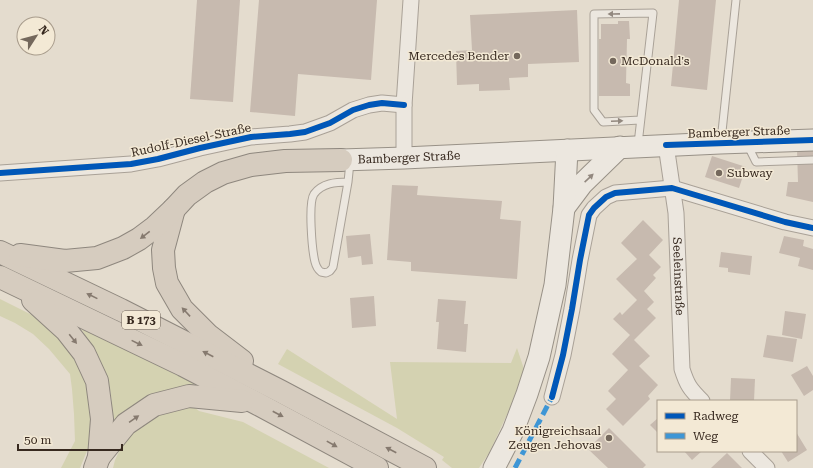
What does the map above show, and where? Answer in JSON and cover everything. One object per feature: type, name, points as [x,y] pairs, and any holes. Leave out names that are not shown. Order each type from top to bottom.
[{"type":"highway","points":[[0,252],[66,261],[97,258],[123,248],[139,239],[155,227],[187,195],[205,182],[223,173],[251,165],[278,162],[346,160]]},
{"type":"highway","points":[[174,209],[163,250],[167,283],[182,309],[208,335],[280,391]]},
{"type":"highway","name":"B 173","points":[[0,252],[120,310],[280,391],[425,468]]},
{"type":"highway","points":[[7,280],[66,330],[84,353],[97,381],[102,419],[97,463]]},
{"type":"highway","name":"B 173","points":[[7,280],[183,365],[377,468]]},
{"type":"highway","points":[[97,463],[126,424],[154,405],[189,396],[219,398],[258,404]]},
{"type":"main road","name":"Bamberger Straße","points":[[346,160],[813,140]]},
{"type":"main road","points":[[564,208],[582,184],[629,147]]},
{"type":"main road","points":[[494,468],[513,431],[539,357],[555,285],[564,208],[567,150]]},
{"type":"street","points":[[404,158],[404,105],[411,0]]},
{"type":"street","name":"Rudolf-Diesel-Straße","points":[[0,172],[131,164],[158,160],[200,148],[251,137],[305,132],[330,123],[353,110],[369,105],[382,103],[404,105]]},
{"type":"street","name":"Seeleinstraße","points":[[666,146],[676,213],[682,369],[690,389],[701,400]]},
{"type":"street","points":[[552,396],[563,355],[589,215],[606,196],[614,193],[672,188],[785,222],[813,228]]},
{"type":"street","points":[[751,452],[767,468]]},
{"type":"lane","points":[[720,143],[736,0]]},
{"type":"lane","points":[[629,147],[640,120],[653,13],[594,14],[594,110],[603,122],[640,120]]},
{"type":"lane","points":[[746,142],[756,162],[813,160]]},
{"type":"lane","points":[[346,160],[348,182],[333,266],[330,271],[321,272],[314,261],[312,246],[311,201],[316,192],[324,186],[333,183],[348,182]]},
{"type":"shaded area","points":[[0,299],[42,320],[82,362],[95,414],[89,446],[80,468],[61,468],[75,441],[70,374],[49,349],[33,334],[0,316]]},
{"type":"shaded area","points":[[81,328],[195,384],[190,389],[111,430],[112,400],[108,382]]},
{"type":"shaded area","points":[[517,348],[524,369],[510,408],[489,453],[479,468],[452,468],[442,460],[444,457],[397,428],[278,364],[287,349],[397,419],[390,362],[511,363]]},
{"type":"shaded area","points":[[175,407],[194,407],[199,411],[243,422],[329,468],[113,468],[115,460],[125,439],[138,425]]},
{"type":"building","points":[[197,0],[240,0],[233,102],[190,99]]},
{"type":"building","points":[[259,0],[377,0],[371,80],[298,74],[295,116],[250,112]]},
{"type":"building","points":[[679,0],[716,0],[707,90],[671,86]]},
{"type":"building","name":"Mercedes Bender","points":[[577,10],[579,62],[528,64],[528,77],[509,78],[510,90],[479,91],[479,84],[457,85],[456,51],[472,50],[470,15]]},
{"type":"building","name":"McDonald's","points":[[618,21],[629,21],[630,39],[627,39],[626,83],[630,84],[630,96],[599,96],[599,39],[601,39],[601,24],[618,24]]},
{"type":"building","points":[[813,149],[813,202],[786,196],[788,182],[798,182],[797,150]]},
{"type":"building","points":[[712,156],[746,167],[739,188],[705,177]]},
{"type":"building","points":[[392,185],[418,186],[417,195],[502,201],[500,219],[521,221],[517,279],[411,271],[411,262],[387,260]]},
{"type":"building","points":[[643,220],[663,240],[649,255],[661,267],[653,275],[656,278],[644,291],[654,302],[647,309],[656,318],[634,340],[650,356],[639,366],[658,385],[648,396],[650,399],[623,426],[606,409],[616,399],[608,391],[628,370],[612,354],[630,335],[613,319],[620,312],[622,315],[637,300],[616,279],[637,259],[621,243]]},
{"type":"building","points":[[370,234],[373,264],[362,265],[361,256],[348,258],[346,236]]},
{"type":"building","points":[[784,236],[804,240],[803,246],[813,249],[813,270],[798,266],[800,258],[779,253]]},
{"type":"building","points":[[721,252],[752,256],[750,275],[728,272],[728,268],[719,267]]},
{"type":"building","points":[[374,296],[376,326],[352,328],[350,298]]},
{"type":"building","points":[[438,299],[466,301],[464,324],[468,324],[466,352],[437,349],[439,322],[436,322]]},
{"type":"building","points":[[785,311],[806,314],[802,339],[782,335]]},
{"type":"building","points":[[767,335],[797,339],[793,362],[763,357]]},
{"type":"building","points":[[807,366],[813,376],[813,390],[804,396],[791,375]]},
{"type":"building","points":[[731,378],[755,379],[754,400],[730,400]]},
{"type":"building","points":[[657,419],[657,432],[650,425]]},
{"type":"building","name":"Königreichsaal Zeugen Jehovas","points":[[609,428],[646,465],[643,468],[608,468],[588,449]]},
{"type":"building","points":[[797,434],[807,450],[788,462],[782,452],[797,452]]},
{"type":"building","points":[[685,452],[701,452],[692,460]]},
{"type":"building","points":[[727,453],[742,468],[711,468]]},
{"type":"marked path","points":[[515,468],[552,397]]},
{"type":"cycle path","points":[[0,173],[131,164],[251,137],[305,132],[330,123],[353,110],[369,105],[382,103],[404,105]]},
{"type":"cycle path","points":[[666,145],[813,140]]},
{"type":"cycle path","points":[[552,397],[563,355],[589,215],[606,197],[615,193],[672,188],[785,222],[813,228]]},
{"type":"place","name":"Mercedes Bender","points":[[517,56]]},
{"type":"place","name":"McDonald's","points":[[613,61]]},
{"type":"place","name":"Subway","points":[[719,173]]},
{"type":"place","name":"Königreichsaal Zeugen Jehovas","points":[[609,438]]}]
